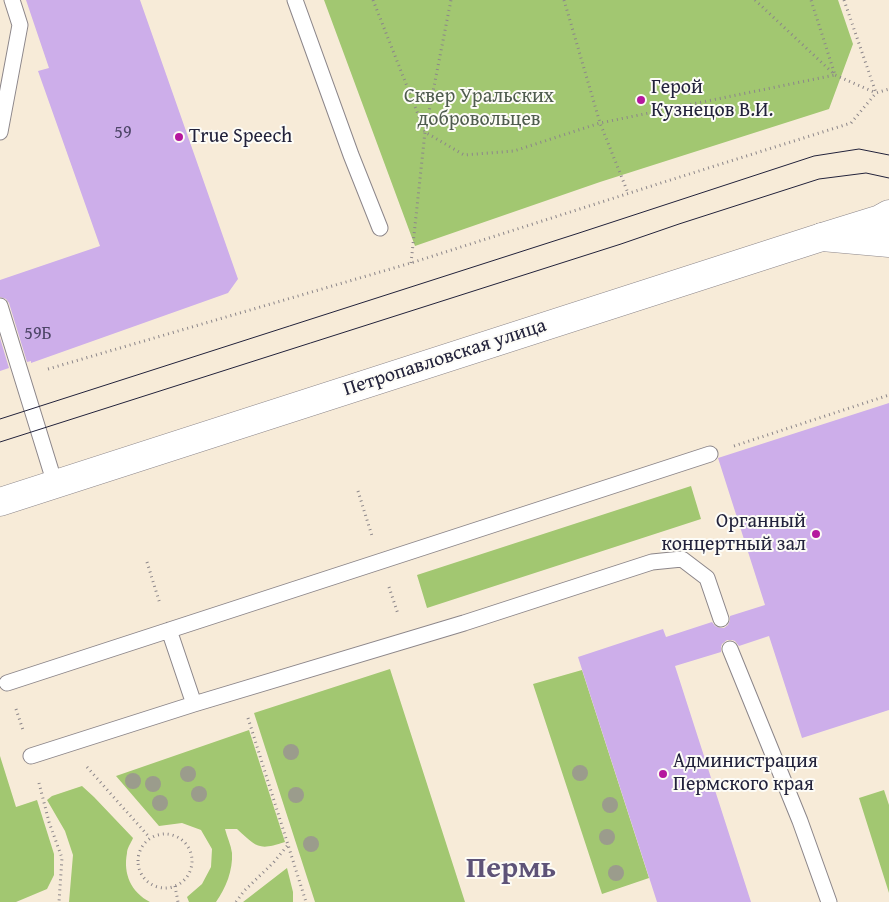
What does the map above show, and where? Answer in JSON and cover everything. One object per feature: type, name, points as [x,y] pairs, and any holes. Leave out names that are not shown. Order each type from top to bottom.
[{"type":"main road","name":"Петропавловская улица","points":[[0,502],[889,214]]},
{"type":"main road","points":[[822,237],[889,243]]},
{"type":"lane","points":[[0,132],[20,25],[12,0]]},
{"type":"lane","points":[[295,0],[380,228]]},
{"type":"lane","points":[[0,306],[55,484]]},
{"type":"lane","points":[[7,683],[710,454]]},
{"type":"lane","points":[[31,756],[194,704],[464,623],[652,562],[682,559],[707,578],[721,619]]},
{"type":"lane","points":[[169,630],[194,704]]},
{"type":"lane","points":[[730,649],[800,821],[829,902]]},
{"type":"path","points":[[373,0],[425,132],[464,154],[514,151],[600,123],[835,75]]},
{"type":"path","points":[[411,263],[425,132],[451,0]]},
{"type":"path","points":[[564,0],[600,123],[628,193]]},
{"type":"path","points":[[755,0],[835,75],[876,93]]},
{"type":"path","points":[[810,0],[835,75]]},
{"type":"path","points":[[844,0],[876,93]]},
{"type":"path","points":[[22,376],[411,263],[851,124],[876,93],[889,89]]},
{"type":"path","points":[[710,454],[889,395]]},
{"type":"path","points":[[146,562],[169,630]]},
{"type":"path","points":[[240,691],[306,902]]},
{"type":"path","points":[[57,748],[89,768],[150,838]]},
{"type":"path","points":[[31,756],[49,822],[62,858],[59,902]]},
{"type":"path","points":[[158,834],[176,836],[184,842],[192,857],[192,866],[188,874],[183,882],[175,886],[166,888],[150,884],[143,877],[139,869],[139,852],[143,844],[158,834]]},
{"type":"path","points":[[236,902],[244,891],[273,863],[288,845]]},
{"type":"path","points":[[175,886],[178,902]]},
{"type":"green space","name":"Сквер Уральских добровольцев","points":[[324,0],[838,0],[853,44],[829,109],[600,182],[415,246]]},
{"type":"green space","points":[[691,486],[701,519],[427,608],[417,575]]},
{"type":"green space","points":[[390,669],[465,902],[315,902],[254,713]]},
{"type":"green space","points":[[582,670],[649,878],[602,894],[533,684]]},
{"type":"green space","points":[[249,730],[285,842],[263,847],[258,846],[237,829],[225,829],[232,859],[230,872],[223,891],[216,902],[189,902],[187,897],[202,884],[211,867],[212,849],[201,830],[182,823],[159,826],[116,776]]},
{"type":"green space","points":[[0,756],[16,807],[37,800],[54,854],[54,875],[47,889],[16,902],[0,902]]},
{"type":"green space","points":[[82,786],[133,838],[127,851],[126,868],[133,888],[150,902],[69,902],[73,855],[65,831],[47,800],[52,796]]},
{"type":"green space","points":[[884,790],[889,805],[889,893],[859,798]]},
{"type":"green space","points":[[287,868],[293,892],[293,902],[243,902]]},
{"type":"building","points":[[26,0],[140,0],[238,279],[228,293],[31,363],[31,361],[27,362],[9,303],[6,299],[0,297],[0,280],[100,246],[38,71],[49,68]]},
{"type":"building","points":[[0,338],[9,368],[0,371]]},
{"type":"building","points":[[889,403],[889,710],[802,738],[769,636],[739,646],[735,641],[727,640],[722,644],[721,652],[675,666],[751,902],[657,902],[578,657],[663,629],[666,637],[712,622],[715,626],[724,628],[728,625],[730,616],[765,605],[718,458]]},
{"type":"tram line","points":[[0,419],[814,156],[859,149],[889,155]]},
{"type":"tram line","points":[[0,442],[819,179],[866,173],[889,178]]},
{"type":"place","name":"Герой Кузнецов В.И.","points":[[641,100]]},
{"type":"place","name":"True Speech","points":[[179,137]]},
{"type":"place","name":"Органный концертный зал","points":[[816,534]]},
{"type":"place","name":"Администрация Пермского края","points":[[663,774]]},
{"type":"district","name":"Пермь","points":[[511,869]]}]
